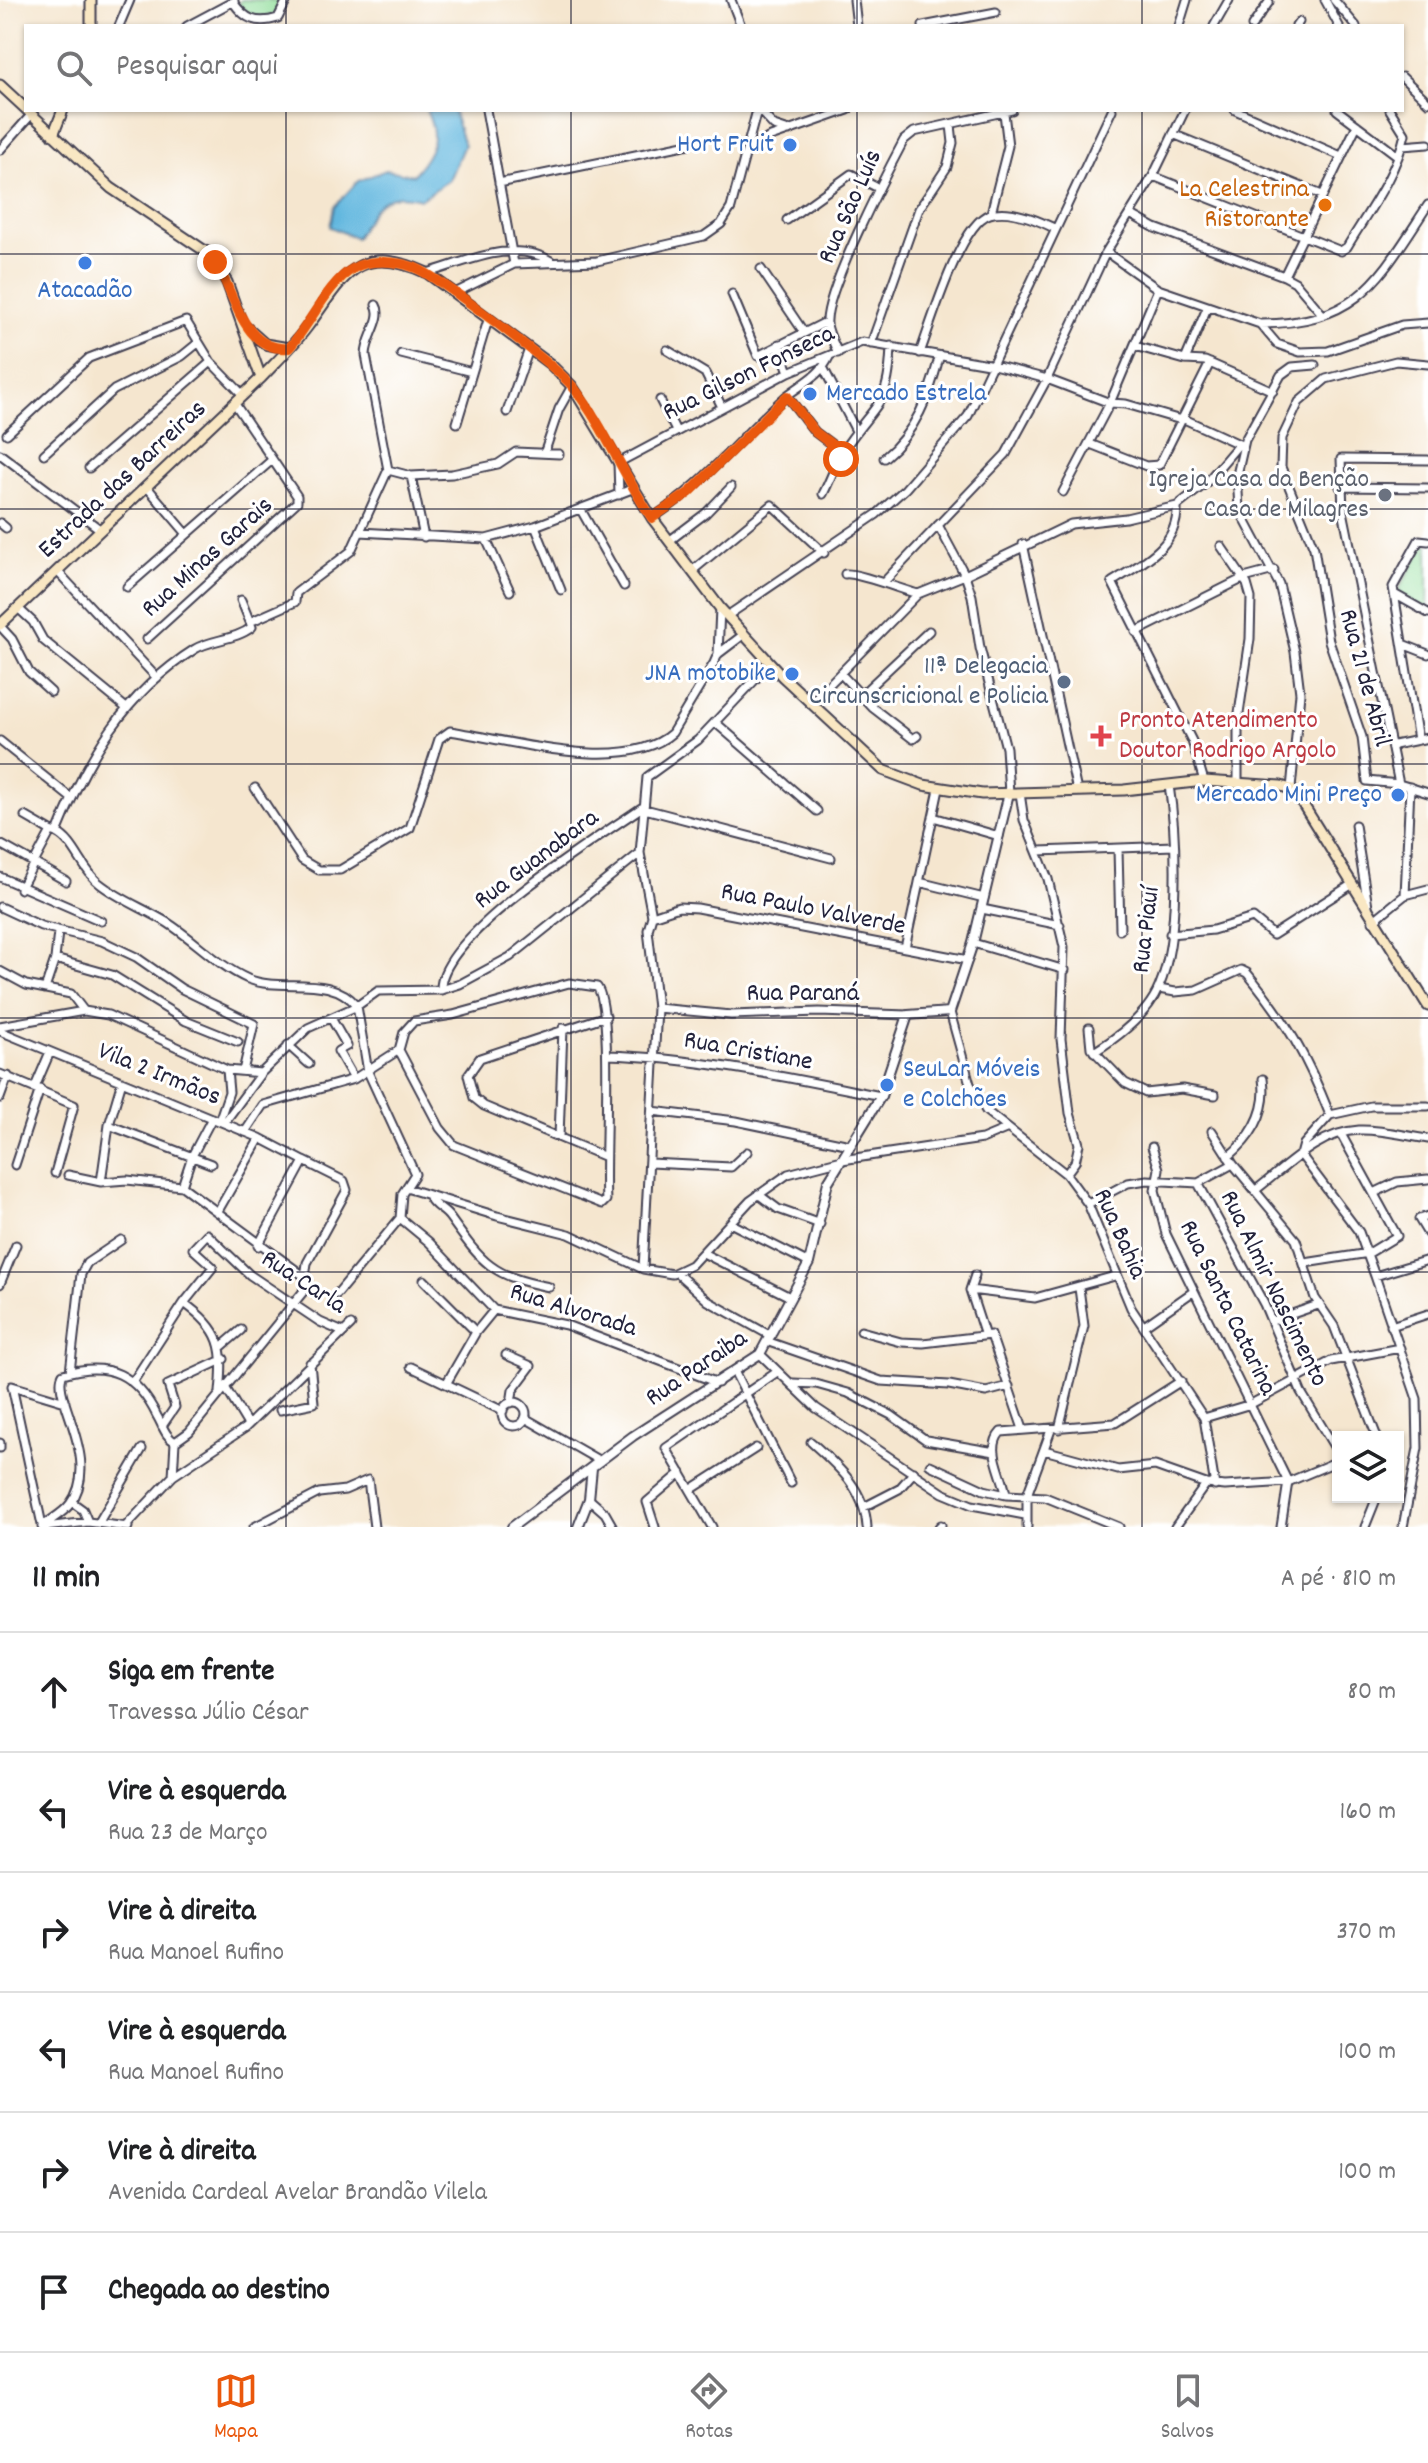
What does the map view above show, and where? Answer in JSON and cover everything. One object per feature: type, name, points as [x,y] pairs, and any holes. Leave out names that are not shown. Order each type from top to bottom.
[{"type":"main road","points":[[91,0],[91,24]]},
{"type":"main road","points":[[0,85],[24,108]]},
{"type":"main road","points":[[28,112],[111,188],[202,247],[221,271],[244,324],[261,378]]},
{"type":"main road","points":[[53,135],[62,112]]},
{"type":"main road","name":"Estrada das Barreiras","points":[[0,626],[261,378],[289,348],[341,278],[356,266],[391,263],[427,273]]},
{"type":"main road","points":[[427,273],[529,349],[572,386],[632,489],[724,612],[770,664],[883,770],[907,782],[962,792],[1077,791],[1204,781],[1291,789],[1428,1006]]},
{"type":"main road","points":[[244,324],[265,344],[289,348]]},
{"type":"street","points":[[120,24],[130,0]]},
{"type":"street","points":[[191,24],[234,1],[249,20],[273,20],[281,15],[287,0]]},
{"type":"street","points":[[731,0],[740,24]]},
{"type":"street","points":[[854,0],[857,24]]},
{"type":"street","points":[[1180,24],[1187,0]]},
{"type":"street","points":[[1215,24],[1229,0]]},
{"type":"street","points":[[1325,0],[1338,24]]},
{"type":"street","points":[[1334,0],[1354,24]]},
{"type":"street","points":[[1253,24],[1269,2]]},
{"type":"street","points":[[933,24],[996,12]]},
{"type":"street","points":[[1404,79],[1428,102]]},
{"type":"street","points":[[486,112],[514,264]]},
{"type":"street","points":[[455,293],[514,264],[610,259],[704,236],[727,217],[749,152],[758,112]]},
{"type":"street","points":[[760,112],[774,126],[789,131]]},
{"type":"street","points":[[749,152],[761,142],[842,112]]},
{"type":"street","name":"Rua São Luís","points":[[826,322],[832,298],[878,188],[908,135],[1004,112]]},
{"type":"street","points":[[920,353],[962,245],[991,213],[1007,155],[1008,112]]},
{"type":"street","points":[[255,788],[302,860],[319,870],[340,870],[410,828],[443,734],[450,731],[611,755],[652,748],[672,733],[718,654],[724,612],[824,553],[877,514],[912,482],[968,416],[1111,112]]},
{"type":"street","points":[[884,582],[1006,454],[1047,379],[1106,252],[1153,176],[1184,112]]},
{"type":"street","points":[[1240,112],[1341,156]]},
{"type":"street","points":[[1340,112],[1398,156]]},
{"type":"street","points":[[1153,176],[1329,249],[1341,251],[1347,247],[1402,146],[1405,134],[1391,112]]},
{"type":"street","points":[[0,150],[31,115]]},
{"type":"street","points":[[871,344],[919,209],[947,167],[953,143],[951,125]]},
{"type":"street","points":[[1284,276],[1357,125]]},
{"type":"street","points":[[1173,134],[1322,195]]},
{"type":"street","points":[[499,183],[689,144]]},
{"type":"street","points":[[1402,146],[1428,144]]},
{"type":"street","points":[[787,220],[851,174],[878,188]]},
{"type":"street","points":[[1106,252],[1158,289],[1260,324],[1283,323],[1323,315],[1353,301],[1377,282],[1428,205]]},
{"type":"street","points":[[991,213],[1033,218],[1056,229]]},
{"type":"street","points":[[1130,214],[1155,228],[1284,276],[1295,282],[1323,315]]},
{"type":"street","points":[[427,273],[511,251],[536,254],[553,262]]},
{"type":"street","points":[[761,269],[803,331]]},
{"type":"street","points":[[1063,492],[1110,403],[1158,289]]},
{"type":"street","points":[[732,294],[758,356],[826,322],[838,353]]},
{"type":"street","points":[[20,889],[54,832],[95,750],[125,707],[170,665],[199,646],[247,631],[252,621],[295,602],[296,593],[351,551],[388,470],[366,355],[366,342],[379,316],[376,305]]},
{"type":"street","points":[[1185,360],[1207,308]]},
{"type":"street","points":[[457,423],[488,320]]},
{"type":"street","points":[[7,434],[77,366],[102,351],[186,321],[211,362],[243,395]]},
{"type":"street","points":[[1260,324],[1277,344],[1313,353],[1402,325],[1428,323]]},
{"type":"street","points":[[44,454],[114,390],[182,356],[198,343]]},
{"type":"street","name":"Rua Gilson Fonseca","points":[[618,463],[789,372],[859,343],[994,365],[1047,379],[1110,403],[1182,419],[1241,445]]},
{"type":"street","points":[[779,344],[789,372]]},
{"type":"street","points":[[823,494],[856,431],[880,406],[887,390],[891,346]]},
{"type":"street","points":[[1135,346],[1185,360],[1210,363],[1273,391]]},
{"type":"street","points":[[507,412],[529,349]]},
{"type":"street","points":[[667,350],[705,373],[722,407]]},
{"type":"street","points":[[1313,353],[1315,365],[1326,379]]},
{"type":"street","points":[[401,354],[472,372]]},
{"type":"street","points":[[652,518],[690,492],[787,396],[823,367],[829,357]]},
{"type":"street","points":[[884,458],[898,445],[923,408],[939,358]]},
{"type":"street","name":"Rua 21 de Abril","points":[[1399,784],[1367,781],[1362,737],[1329,641],[1314,548],[1281,467],[1282,438],[1292,412],[1326,379],[1396,361],[1428,364]]},
{"type":"street","points":[[89,468],[211,362]]},
{"type":"street","points":[[1090,444],[1155,467],[1162,462],[1210,363]]},
{"type":"street","points":[[811,703],[918,594],[1071,524],[1126,518],[1177,506],[1205,484],[1241,445],[1287,369],[1315,365]]},
{"type":"street","points":[[823,367],[856,431]]},
{"type":"street","points":[[545,451],[559,409],[572,386]]},
{"type":"street","points":[[787,396],[815,432],[843,453]]},
{"type":"street","points":[[660,400],[676,431]]},
{"type":"street","points":[[127,587],[272,460],[235,404]]},
{"type":"street","points":[[1241,445],[1237,475],[1239,509],[1274,570],[1288,616],[1300,693],[1291,789]]},
{"type":"street","points":[[388,470],[411,476],[466,472],[502,463],[516,452],[559,454]]},
{"type":"street","points":[[0,454],[101,530]]},
{"type":"street","points":[[1428,460],[1341,459],[1340,487],[1362,609],[1394,745],[1399,784],[1428,793]]},
{"type":"street","name":"Rua Minas Garais","points":[[147,639],[295,507],[297,496],[272,460]]},
{"type":"street","points":[[618,463],[619,495]]},
{"type":"street","points":[[411,476],[424,537]]},
{"type":"street","points":[[147,487],[187,534]]},
{"type":"street","points":[[669,541],[706,513],[731,487]]},
{"type":"street","points":[[1340,487],[1428,488]]},
{"type":"street","points":[[360,532],[486,539],[535,526],[632,489]]},
{"type":"street","points":[[1177,506],[1177,524],[1172,537],[1149,558],[1112,582],[1192,741],[1204,781]]},
{"type":"street","points":[[692,571],[766,509],[775,507],[824,553]]},
{"type":"street","points":[[581,510],[624,586]]},
{"type":"street","points":[[938,525],[965,575],[1014,793],[1027,831],[1039,851],[1060,925],[1065,970],[1061,1039],[1070,1113],[1079,1144],[1075,1162],[1066,1174]]},
{"type":"street","points":[[535,526],[561,590]]},
{"type":"street","points":[[486,539],[510,591]]},
{"type":"street","points":[[1418,740],[1394,583],[1424,540]]},
{"type":"street","points":[[1023,544],[1077,791]]},
{"type":"street","points":[[1221,546],[1249,590],[1251,619],[1238,720],[1238,783]]},
{"type":"street","points":[[1136,632],[1244,578],[1274,570]]},
{"type":"street","points":[[58,572],[157,678]]},
{"type":"street","points":[[845,574],[873,583],[884,582],[918,594]]},
{"type":"street","points":[[1396,595],[1428,613]]},
{"type":"street","points":[[241,600],[252,621]]},
{"type":"street","points":[[19,609],[33,622],[43,640],[125,707]]},
{"type":"street","points":[[0,626],[12,639],[29,672],[51,692]]},
{"type":"street","points":[[861,695],[929,631]]},
{"type":"street","points":[[718,654],[743,635]]},
{"type":"street","points":[[1405,645],[1428,654]]},
{"type":"street","points":[[643,1269],[657,1008],[648,930],[652,916],[640,853],[645,783],[652,771],[686,750],[716,723],[770,664]]},
{"type":"street","points":[[841,674],[885,719],[913,739],[917,736]]},
{"type":"street","points":[[716,723],[817,811]]},
{"type":"street","points":[[1394,745],[1428,738]]},
{"type":"street","points":[[0,741],[71,798]]},
{"type":"street","name":"Rua Piauí","points":[[1094,1052],[1122,1033],[1159,989],[1170,934],[1174,846],[1169,785]]},
{"type":"street","points":[[1405,895],[1410,787]]},
{"type":"street","points":[[905,948],[939,789]]},
{"type":"street","points":[[950,1012],[973,943],[999,836],[1014,793]]},
{"type":"street","points":[[641,808],[831,858]]},
{"type":"street","name":"Rua Guanabara","points":[[441,990],[442,976],[461,947],[502,905],[641,808]]},
{"type":"street","points":[[25,816],[66,839],[76,858],[98,882],[170,924],[218,963],[270,985],[317,985],[351,998],[357,1006],[368,1072],[415,1173],[400,1199],[400,1218],[337,1294]]},
{"type":"street","points":[[933,817],[999,836]]},
{"type":"street","points":[[1355,825],[1371,919],[1405,895],[1428,889]]},
{"type":"street","points":[[0,844],[66,881]]},
{"type":"street","points":[[1039,851],[1174,846]]},
{"type":"street","points":[[1118,849],[1120,930]]},
{"type":"street","points":[[182,1186],[192,1156],[219,1121],[261,1073],[308,1028],[386,989],[441,990],[468,980],[510,957],[640,853]]},
{"type":"street","points":[[0,877],[20,889],[101,921]]},
{"type":"street","points":[[919,882],[984,898]]},
{"type":"street","points":[[1170,934],[1213,930],[1253,918],[1271,935],[1351,885]]},
{"type":"street","points":[[0,907],[58,932],[102,941],[136,957],[162,978],[254,1024],[243,1071]]},
{"type":"street","name":"Rua Paulo Valverde","points":[[652,916],[679,907],[697,908],[968,960]]},
{"type":"street","points":[[982,909],[1060,925]]},
{"type":"street","points":[[45,989],[55,959],[58,932]]},
{"type":"street","points":[[973,943],[1065,970]]},
{"type":"street","points":[[55,959],[112,975],[186,1021],[238,1042]]},
{"type":"street","points":[[1159,989],[1196,990],[1244,970],[1283,1016],[1310,1065],[1330,1115]]},
{"type":"street","points":[[0,971],[45,989],[71,994],[84,1011]]},
{"type":"street","points":[[245,1132],[263,1105],[354,1079],[368,1072],[399,1050],[404,1032],[414,1021],[453,1015],[569,983],[597,987],[606,1016],[603,1156],[606,1200],[602,1204],[594,1203],[454,1145],[440,1128],[399,1050]]},
{"type":"street","name":"Rua Paraná","points":[[657,1008],[731,1015],[819,1012],[908,1015],[950,1012]]},
{"type":"street","points":[[0,1028],[84,1011],[108,1015],[227,1070],[261,1073]]},
{"type":"street","name":"Rua Bahia","points":[[950,1012],[970,1084],[986,1111],[1066,1174],[1088,1204],[1115,1276],[1204,1418],[1210,1485]]},
{"type":"street","name":"Rua Paraiba","points":[[512,1527],[600,1461],[760,1354],[809,1263],[828,1182],[881,1096],[908,1015]]},
{"type":"street","points":[[603,1156],[484,1106],[474,1098],[468,1075],[480,1058],[606,1016]]},
{"type":"street","points":[[331,1018],[347,1046],[338,1051],[354,1079]]},
{"type":"street","name":"Vila 2 Irmãos","points":[[0,1028],[50,1052],[260,1138],[344,1181],[347,1190],[307,1263],[308,1279]]},
{"type":"street","points":[[559,1137],[563,1028]]},
{"type":"street","points":[[1089,1028],[1089,1042],[1094,1052],[1125,1083],[1146,1093],[1182,1089],[1215,1095]]},
{"type":"street","points":[[288,1045],[309,1064]]},
{"type":"street","points":[[15,1165],[50,1052]]},
{"type":"street","name":"Rua Cristiane","points":[[607,1055],[656,1056],[881,1096]]},
{"type":"street","points":[[219,1121],[229,1092],[227,1070]]},
{"type":"street","points":[[0,1098],[4,1075],[74,1105],[55,1173]]},
{"type":"street","points":[[1088,1204],[1128,1183],[1157,1180],[1198,1183],[1231,1160],[1259,1120],[1263,1079]]},
{"type":"street","points":[[101,1182],[109,1125],[122,1081]]},
{"type":"street","points":[[1301,1155],[1304,1144],[1330,1115],[1371,1106],[1428,1106]]},
{"type":"street","points":[[652,1111],[736,1121],[850,1145]]},
{"type":"street","points":[[109,1125],[211,1164]]},
{"type":"street","points":[[678,1274],[703,1253],[758,1194],[788,1174],[842,1160],[982,1139],[1006,1129]]},
{"type":"street","points":[[1212,1131],[1231,1160],[1292,1233],[1318,1305],[1334,1326],[1375,1431]]},
{"type":"street","points":[[1257,1189],[1322,1141],[1341,1134],[1372,1131],[1428,1139]]},
{"type":"street","points":[[1305,1263],[1369,1253],[1396,1238],[1341,1134]]},
{"type":"street","points":[[218,1211],[260,1138]]},
{"type":"street","name":"Rua Santa Catarina","points":[[1152,1147],[1159,1169],[1155,1190],[1166,1234],[1288,1482]]},
{"type":"street","points":[[650,1163],[731,1167],[747,1152]]},
{"type":"street","points":[[1301,1155],[1359,1232],[1369,1253],[1391,1326],[1412,1376],[1418,1448],[1403,1527]]},
{"type":"street","points":[[258,1246],[303,1160]]},
{"type":"street","points":[[68,1175],[101,1182],[127,1180],[182,1186],[218,1211],[258,1246],[308,1279],[296,1303],[189,1432],[175,1442]]},
{"type":"street","points":[[1374,1193],[1397,1182],[1428,1179]]},
{"type":"street","name":"Rua Almir Nascimento","points":[[1198,1183],[1272,1321],[1296,1381],[1332,1443]]},
{"type":"street","points":[[406,1188],[581,1238],[643,1269],[678,1274],[708,1301],[770,1339],[881,1381],[949,1385],[986,1392],[1009,1386]]},
{"type":"street","points":[[758,1194],[778,1209],[820,1224]]},
{"type":"street","points":[[429,1196],[435,1208],[448,1215],[470,1248],[487,1266],[522,1282],[549,1287]]},
{"type":"street","points":[[1428,1216],[1419,1219],[1428,1234]]},
{"type":"street","name":"Rua Alvorada","points":[[400,1218],[429,1242],[494,1310],[566,1325],[718,1383]]},
{"type":"street","points":[[730,1223],[809,1263]]},
{"type":"street","name":"Rua Carla","points":[[184,1303],[213,1267],[193,1249],[207,1234],[250,1275],[320,1322],[343,1332]]},
{"type":"street","points":[[70,1372],[81,1274],[87,1263],[121,1240]]},
{"type":"street","points":[[0,1284],[2,1272],[16,1245]]},
{"type":"street","points":[[703,1253],[790,1297]]},
{"type":"street","points":[[1375,1276],[1428,1260]]},
{"type":"street","points":[[975,1275],[970,1290],[986,1333],[994,1339],[1023,1429]]},
{"type":"street","points":[[970,1290],[1035,1298],[1115,1276]]},
{"type":"street","points":[[424,1280],[476,1332]]},
{"type":"street","points":[[1027,1527],[1027,1495],[1055,1430],[1084,1326],[1079,1288]]},
{"type":"street","points":[[1144,1326],[1194,1291]]},
{"type":"street","points":[[134,1380],[184,1303],[205,1320],[221,1347],[224,1359],[222,1389],[248,1425]]},
{"type":"street","points":[[1272,1321],[1318,1305]]},
{"type":"street","points":[[446,1384],[476,1332],[494,1310]]},
{"type":"street","points":[[1391,1326],[1428,1314]]},
{"type":"street","points":[[42,1526],[88,1522],[127,1527],[173,1476],[248,1425],[351,1325]]},
{"type":"street","points":[[221,1347],[241,1330]]},
{"type":"street","points":[[861,1331],[923,1343],[986,1333]]},
{"type":"street","points":[[1204,1418],[1251,1404],[1320,1366],[1345,1356],[1400,1348]]},
{"type":"street","points":[[760,1354],[830,1418],[956,1499],[1025,1515]]},
{"type":"street","points":[[503,1411],[511,1403],[513,1390],[531,1366],[506,1355]]},
{"type":"street","points":[[162,1426],[175,1407],[168,1385],[224,1359]]},
{"type":"street","points":[[280,1410],[314,1403],[310,1363]]},
{"type":"street","points":[[411,1367],[503,1411]]},
{"type":"street","points":[[42,1526],[72,1502],[81,1452],[60,1378],[70,1372],[109,1371],[134,1380],[175,1442],[173,1476]]},
{"type":"street","points":[[712,1527],[666,1448],[777,1372]]},
{"type":"street","points":[[735,1373],[791,1483]]},
{"type":"street","points":[[1006,1495],[995,1452],[995,1441],[1001,1432],[1115,1423],[1181,1381]]},
{"type":"street","points":[[793,1383],[816,1384],[848,1393],[891,1415],[926,1440],[995,1452]]},
{"type":"street","points":[[42,1526],[12,1386],[65,1402]]},
{"type":"street","points":[[511,1403],[524,1408],[525,1418]]},
{"type":"street","points":[[503,1411],[504,1420],[512,1426],[525,1418]]},
{"type":"street","points":[[525,1418],[600,1461]]},
{"type":"street","points":[[811,1442],[847,1477],[864,1507],[867,1527]]},
{"type":"street","points":[[692,1489],[756,1448]]},
{"type":"street","points":[[104,1524],[142,1449]]},
{"type":"street","points":[[1044,1450],[1118,1470],[1155,1466],[1210,1485],[1288,1482],[1332,1464]]},
{"type":"street","points":[[930,1465],[1006,1495],[1059,1501],[1119,1527]]},
{"type":"street","points":[[578,1527],[589,1499],[592,1468]]},
{"type":"street","points":[[864,1507],[899,1489],[914,1472]]},
{"type":"street","points":[[655,1527],[647,1502],[681,1473]]},
{"type":"street","points":[[254,1527],[269,1524],[319,1493],[345,1490],[368,1480],[374,1527]]},
{"type":"street","points":[[1281,1527],[1288,1482]]},
{"type":"street","points":[[1175,1527],[1210,1485]]},
{"type":"street","points":[[589,1499],[605,1513],[613,1527]]},
{"type":"street","points":[[72,1502],[83,1510],[88,1522]]},
{"type":"street","points":[[1365,1527],[1375,1503]]},
{"type":"green space","points":[[242,0],[284,0],[276,13],[252,17],[237,4]]},
{"type":"green space","points":[[1425,544],[1428,545],[1428,613],[1396,595]]},
{"type":"water","points":[[427,112],[454,112],[464,145],[449,180],[421,199],[396,197],[380,203],[356,238],[330,227],[334,207],[358,181],[386,170],[413,175],[432,145]]},
{"type":"place","name":"Hort Fruit","points":[[790,145]]},
{"type":"place","name":"La Celestrina Ristorante","points":[[1325,205]]},
{"type":"place","name":"Atacadão","points":[[85,263]]},
{"type":"place","name":"Mercado Estrela","points":[[810,394]]},
{"type":"place","name":"Igreja Casa da Benção Casa de Milagres","points":[[1385,495]]},
{"type":"place","name":"JNA motobike","points":[[792,674]]},
{"type":"place","name":"11ª Delegacia Circunscricional e Policia","points":[[1064,682]]},
{"type":"place","name":"Pronto Atendimento Doutor Rodrigo Argolo","points":[[1101,736]]},
{"type":"place","name":"Mercado Mini Preço","points":[[1398,795]]},
{"type":"place","name":"SeuLar Móveis e Colchões","points":[[887,1085]]},
{"type":"route","points":[[215,262],[244,324],[265,344],[281,349],[289,348],[302,334],[341,278],[356,266],[379,262],[403,264],[427,273],[550,364],[572,386],[652,518],[690,492],[787,396],[807,424],[843,453],[841,459]]}]
